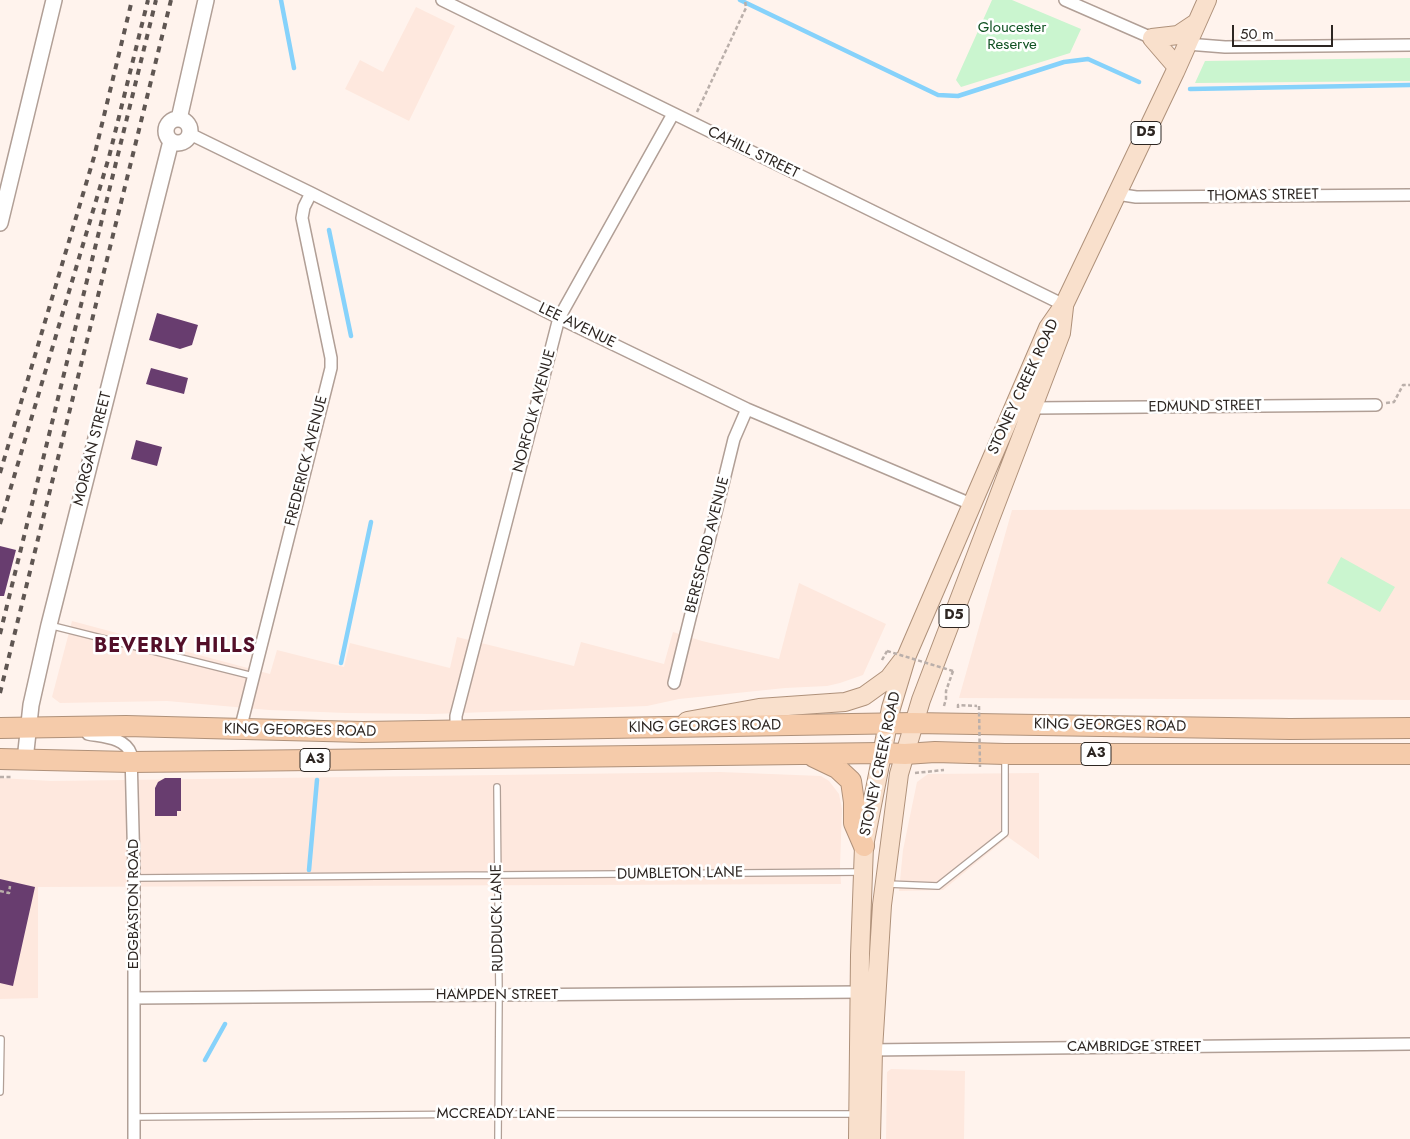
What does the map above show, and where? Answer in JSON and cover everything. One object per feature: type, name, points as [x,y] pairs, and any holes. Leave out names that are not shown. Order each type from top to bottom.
[{"type":"highway","name":"KING GEORGES ROAD","points":[[0,728],[126,726],[363,732],[913,723],[1290,729],[1410,728]]},
{"type":"highway","name":"KING GEORGES ROAD","points":[[0,759],[131,762],[905,754],[935,752],[1005,754],[1410,754]]},
{"type":"highway","points":[[810,754],[837,768],[851,781],[854,822],[864,846]]},
{"type":"main road","name":"STONEY CREEK ROAD","points":[[871,1139],[866,1050],[860,992],[864,846],[887,723],[907,655],[1048,328],[1064,305],[1176,70],[1207,0]]},
{"type":"main road","points":[[1152,38],[1178,35],[1197,22]]},
{"type":"main road","points":[[1152,38],[1176,70]]},
{"type":"main road","name":"STONEY CREEK ROAD","points":[[858,1139],[858,1114],[884,884],[899,774],[913,723],[1061,332],[1064,305]]},
{"type":"main road","points":[[661,728],[701,718],[760,708],[845,702],[864,696],[889,678],[907,655]]},
{"type":"street","points":[[0,223],[54,0]]},
{"type":"street","points":[[179,119],[206,0]]},
{"type":"street","name":"CAHILL STREET","points":[[442,0],[1064,305]]},
{"type":"street","points":[[1065,0],[1152,38]]},
{"type":"street","points":[[1187,44],[1225,47],[1410,45]]},
{"type":"street","name":"NORFOLK AVENUE","points":[[456,731],[456,716],[559,318],[673,114]]},
{"type":"street","points":[[179,119],[189,125],[190,134],[183,142],[179,143],[171,141],[167,135],[167,127],[171,121],[179,119]]},
{"type":"street","name":"LEE AVENUE","points":[[190,134],[559,318],[747,409],[971,504]]},
{"type":"street","name":"MORGAN STREET","points":[[24,760],[31,705],[49,625],[171,141]]},
{"type":"street","name":"FREDERICK AVENUE","points":[[240,730],[331,364],[302,218],[304,208],[311,193]]},
{"type":"street","name":"THOMAS STREET","points":[[1117,194],[1136,197],[1410,195]]},
{"type":"street","name":"EDMUND STREET","points":[[1033,408],[1376,405]]},
{"type":"street","name":"BERESFORD AVENUE","points":[[674,683],[734,439],[747,409]]},
{"type":"street","name":"EDGBASTON ROAD","points":[[54,728],[119,740],[129,749],[134,878],[134,1139]]},
{"type":"street","name":"HAMPDEN STREET","points":[[134,998],[860,992]]},
{"type":"street","name":"CAMBRIDGE STREET","points":[[866,1050],[1410,1044]]},
{"type":"lane","points":[[49,625],[253,676]]},
{"type":"lane","points":[[884,884],[938,886],[1005,833],[1005,754]]},
{"type":"lane","name":"RUDDUCK LANE","points":[[497,787],[498,1139]]},
{"type":"lane","name":"DUMBLETON LANE","points":[[134,878],[863,872]]},
{"type":"lane","points":[[0,1092],[2,1039]]},
{"type":"lane","name":"MCCREADY LANE","points":[[135,1118],[498,1114],[858,1114]]},
{"type":"path","points":[[673,114],[697,113],[746,8],[744,0]]},
{"type":"path","points":[[1376,405],[1394,402],[1403,386],[1410,385]]},
{"type":"path","points":[[887,651],[952,671],[944,706]]},
{"type":"path","points":[[958,705],[979,706],[980,767]]},
{"type":"path","points":[[913,773],[951,769]]},
{"type":"path","points":[[0,891],[9,893],[10,886]]},
{"type":"shaded area","points":[[416,7],[455,26],[409,121],[345,89],[360,60],[383,72]]},
{"type":"shaded area","points":[[1410,509],[1410,700],[959,698],[1012,510]]},
{"type":"shaded area","points":[[799,583],[886,624],[863,675],[827,686],[785,688],[679,699],[647,706],[434,714],[269,710],[167,701],[60,703],[52,697],[72,621],[270,674],[277,650],[344,667],[350,643],[450,668],[457,637],[574,666],[581,642],[664,664],[673,632],[702,641],[779,659]]},
{"type":"shaded area","points":[[720,772],[821,776],[829,781],[839,794],[842,809],[841,884],[38,887],[38,998],[0,999],[0,778],[51,781]]},
{"type":"shaded area","points":[[1039,773],[1039,859],[1008,837],[943,890],[899,891],[903,850],[917,782],[928,774]]},
{"type":"shaded area","points":[[891,1069],[965,1071],[964,1139],[886,1139],[887,1072]]},
{"type":"green space","name":"Gloucester Reserve","points":[[992,0],[1012,0],[1081,29],[1070,53],[961,87],[956,80]]},
{"type":"green space","points":[[1410,58],[1410,81],[1195,83],[1205,61]]},
{"type":"green space","points":[[1341,557],[1395,587],[1380,612],[1327,583]]},
{"type":"building","points":[[157,313],[198,325],[192,345],[180,349],[149,340]]},
{"type":"building","points":[[151,368],[188,378],[184,394],[146,384]]},
{"type":"building","points":[[136,440],[162,447],[157,466],[131,459]]},
{"type":"building","points":[[0,546],[16,550],[4,596],[0,596]]},
{"type":"building","points":[[165,778],[181,778],[181,811],[177,811],[177,816],[155,816],[155,788],[158,782]]},
{"type":"building","points":[[0,879],[35,887],[13,986],[0,983]]},
{"type":"waterway","points":[[281,0],[294,68]]},
{"type":"waterway","points":[[740,0],[938,95],[958,96],[1064,62],[1088,59],[1139,82]]},
{"type":"waterway","points":[[1190,89],[1410,85]]},
{"type":"waterway","points":[[329,230],[351,336]]},
{"type":"waterway","points":[[341,663],[371,522]]},
{"type":"waterway","points":[[309,870],[317,780]]},
{"type":"waterway","points":[[205,1060],[225,1024]]},
{"type":"railway","points":[[0,473],[94,157],[132,0]]},
{"type":"railway","points":[[0,524],[109,157],[148,0]]},
{"type":"railway","points":[[0,634],[156,0]]},
{"type":"railway","points":[[0,693],[171,0]]},
{"type":"district","name":"BEVERLY HILLS","points":[[175,647]]}]
